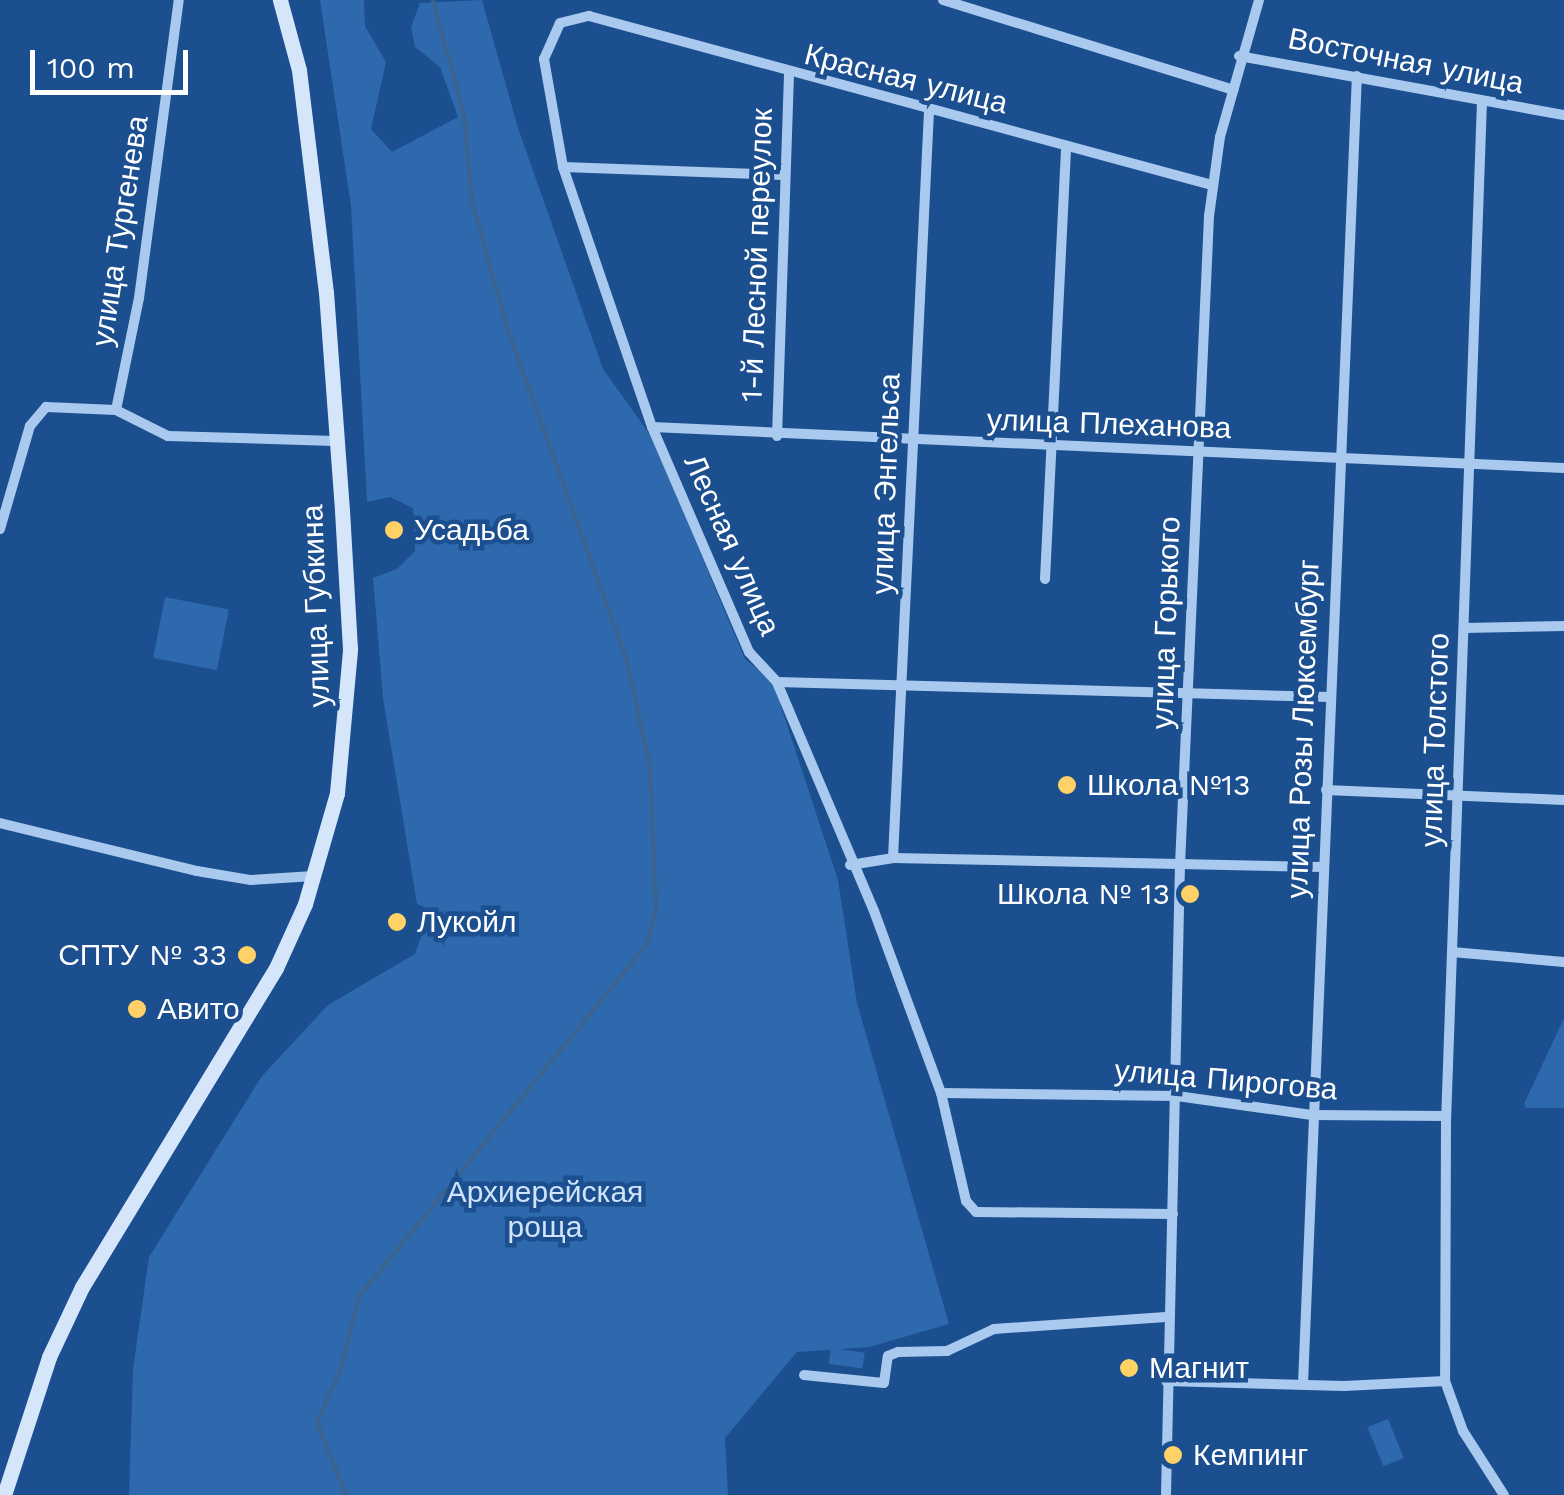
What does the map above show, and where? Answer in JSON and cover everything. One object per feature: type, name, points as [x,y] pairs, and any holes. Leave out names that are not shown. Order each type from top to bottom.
[{"type":"main road","name":"улица Губкина","points":[[4,1495],[43,1374],[82,1287],[276,968],[314,876],[337,792],[348,715],[350,649],[326,293],[300,70],[280,0]]},
{"type":"street","name":"улица Тургенева","points":[[116,410],[138,298],[179,0]]},
{"type":"street","points":[[942,0],[1233,90]]},
{"type":"street","name":"улица Горького","points":[[1166,1495],[1166,1317],[1177,1096],[1180,866],[1212,185],[1240,56],[1260,0]]},
{"type":"street","name":"Красная улица","points":[[588,16],[789,75],[1212,185]]},
{"type":"street","name":"Лесная улица","points":[[588,16],[560,23],[544,59],[563,167],[652,426],[749,652],[777,682],[940,1093],[966,1201],[976,1212],[1173,1214]]},
{"type":"street","name":"Восточная улица","points":[[1240,56],[1564,115]]},
{"type":"street","name":"1-й Лесной переулок","points":[[776,436],[789,75]]},
{"type":"street","name":"улица Розы Люксембург","points":[[1304,1384],[1322,866],[1358,76]]},
{"type":"street","name":"улица Толстого","points":[[1445,1381],[1446,1116],[1482,101]]},
{"type":"street","name":"улица Энгельса","points":[[892,858],[905,686],[910,441],[929,111]]},
{"type":"street","points":[[1045,579],[1066,146]]},
{"type":"street","points":[[563,167],[783,176]]},
{"type":"street","points":[[0,529],[36,412],[46,406],[116,410],[168,436],[335,442]]},
{"type":"street","name":"улица Плеханова","points":[[652,426],[776,436],[1564,468]]},
{"type":"street","points":[[1464,628],[1564,626]]},
{"type":"street","points":[[777,682],[1329,697]]},
{"type":"street","points":[[1326,790],[1564,800]]},
{"type":"street","points":[[0,823],[198,872],[250,880],[314,876]]},
{"type":"street","points":[[850,865],[892,858],[1322,866]]},
{"type":"street","points":[[1452,952],[1564,962]]},
{"type":"street","name":"улица Пирогова","points":[[940,1093],[1177,1096],[1312,1116],[1446,1116]]},
{"type":"street","points":[[804,1375],[884,1383],[888,1356],[898,1352],[947,1351],[994,1330],[1067,1326],[1082,1318],[1166,1317]]},
{"type":"street","points":[[1166,1381],[1304,1384],[1445,1381],[1463,1431],[1504,1495]]},
{"type":"green space","name":"Архиерейская роща","points":[[320,0],[364,0],[365,26],[386,62],[371,129],[392,152],[458,117],[440,67],[415,47],[411,27],[420,3],[482,0],[518,128],[603,369],[651,436],[745,659],[773,682],[838,880],[857,1003],[949,1324],[869,1347],[797,1352],[725,1438],[728,1495],[129,1495],[133,1369],[149,1257],[262,1076],[328,1005],[415,954],[430,910],[417,904],[383,698],[373,578],[397,569],[415,551],[413,508],[390,497],[367,502],[351,206]]},
{"type":"green space","points":[[165,597],[229,609],[217,670],[153,658]]},
{"type":"green space","points":[[1564,1018],[1564,1108],[1526,1108],[1524,1104]]},
{"type":"green space","points":[[831,1348],[865,1353],[862,1369],[829,1364]]},
{"type":"green space","points":[[1388,1419],[1404,1458],[1383,1466],[1368,1427]]},
{"type":"waterway","points":[[346,1495],[317,1422],[340,1371],[360,1295],[647,944],[656,910],[650,767],[627,661],[507,328],[472,201],[464,115],[433,0]]},
{"type":"place","name":"Усадьба","points":[[394,530]]},
{"type":"place","name":"Школа №13","points":[[1067,785]]},
{"type":"place","name":"Школа № 13","points":[[1190,894]]},
{"type":"place","name":"Лукойл","points":[[397,922]]},
{"type":"place","name":"СПТУ № 33","points":[[247,955]]},
{"type":"place","name":"Авито","points":[[137,1009]]},
{"type":"place","name":"Магнит","points":[[1129,1368]]},
{"type":"place","name":"Кемпинг","points":[[1173,1455]]}]
